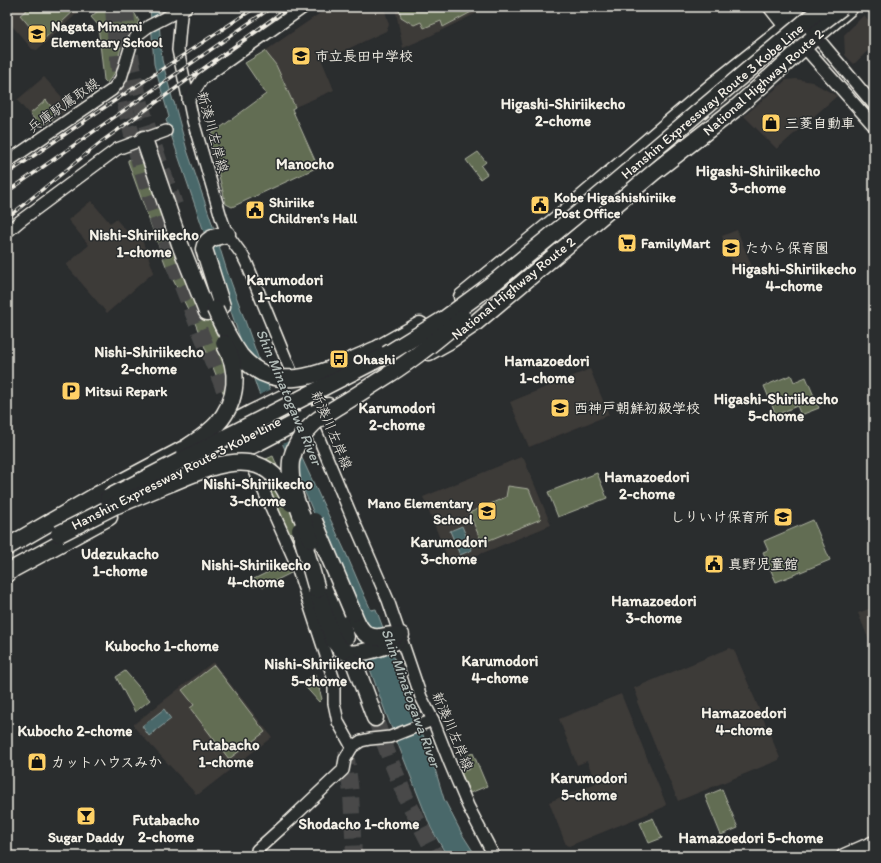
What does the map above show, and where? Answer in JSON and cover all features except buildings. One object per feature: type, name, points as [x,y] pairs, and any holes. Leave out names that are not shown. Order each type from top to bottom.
[{"type":"highway","points":[[772,7],[792,17],[810,42]]},
{"type":"highway","name":"National Highway Route 2","points":[[7,547],[99,494],[252,413],[356,361],[453,305],[559,218],[792,17],[812,7]]},
{"type":"highway","name":"Hanshin Expressway Route 3 Kobe Line","points":[[7,565],[107,504],[384,356],[446,318],[472,300],[586,207],[823,7]]},
{"type":"highway","name":"Hanshin Expressway Route 3 Kobe Line","points":[[7,554],[48,530],[107,504],[388,364],[424,344],[463,318],[500,290],[782,54],[842,7]]},
{"type":"highway","name":"National Highway Route 2","points":[[7,574],[179,479],[245,450],[307,418],[392,370],[426,354],[474,324],[654,172],[735,109],[850,7]]},
{"type":"highway","points":[[144,140],[181,247],[231,340],[250,365],[262,372],[276,377],[291,379],[307,377],[326,370],[394,342],[414,332],[496,280]]},
{"type":"highway","points":[[107,504],[216,425],[230,406],[234,393],[235,379],[233,364],[215,309],[200,275],[175,205]]},
{"type":"highway","points":[[215,309],[204,249],[218,237]]},
{"type":"highway","points":[[346,637],[300,511],[292,484],[292,461],[296,447],[308,428],[320,418],[424,350],[463,318]]},
{"type":"highway","points":[[336,408],[318,425],[304,444],[299,464],[302,491],[361,630],[369,636],[397,637]]},
{"type":"highway","points":[[107,504],[155,489],[206,470],[235,463],[250,463],[270,472],[285,489],[294,510],[330,632],[336,645],[345,652],[350,653],[357,658],[375,718]]},
{"type":"highway","points":[[357,658],[397,637]]},
{"type":"main road","points":[[844,856],[874,843]]},
{"type":"street","points":[[188,101],[202,79],[304,7]]},
{"type":"street","name":"新湊川左岸線","points":[[184,8],[180,26],[178,50],[193,121],[219,209],[218,237],[243,256],[247,264],[295,392],[388,600],[397,637],[421,697],[433,720],[468,806],[494,856]]},
{"type":"street","name":"兵庫駅鷹取線","points":[[7,162],[112,90],[121,78],[128,51],[134,39],[150,25],[184,8]]},
{"type":"street","points":[[810,42],[874,104]]},
{"type":"street","points":[[810,42],[874,126]]},
{"type":"street","points":[[7,232],[117,149],[166,131]]},
{"type":"street","points":[[559,218],[569,244]]},
{"type":"street","points":[[231,425],[268,498],[295,561],[334,680],[334,703],[338,722],[352,746]]},
{"type":"street","points":[[257,850],[343,770],[345,759],[352,746],[361,741],[390,737],[433,720]]},
{"type":"shaded area","name":"Nagata Minami Elementary School","points":[[7,7],[84,7],[37,50],[32,49],[7,20]]},
{"type":"shaded area","name":"市立長田中学校","points":[[329,7],[384,7],[389,25],[386,31],[322,61],[334,90],[295,107],[276,65],[265,51]]},
{"type":"shaded area","name":"市立長田中学校","points":[[395,7],[489,7],[403,48]]},
{"type":"shaded area","points":[[864,15],[874,26],[874,45],[854,64],[845,55],[844,35]]},
{"type":"shaded area","points":[[44,77],[69,105],[68,110],[41,128],[17,100]]},
{"type":"shaded area","points":[[796,79],[812,82],[837,96],[777,149],[744,116],[786,80]]},
{"type":"shaded area","points":[[91,201],[110,223],[116,219],[130,235],[138,229],[154,272],[107,313],[66,265],[89,245],[68,220]]},
{"type":"shaded area","points":[[737,230],[753,269],[737,275],[722,236]]},
{"type":"shaded area","name":"西神戸朝鮮初級学校","points":[[590,369],[609,415],[529,447],[510,402]]},
{"type":"shaded area","name":"Mano Elementary School","points":[[521,457],[524,459],[551,525],[451,566],[423,497]]},
{"type":"shaded area","points":[[874,607],[874,653],[858,613]]},
{"type":"shaded area","points":[[730,648],[734,650],[780,758],[779,760],[678,801],[637,702],[639,701],[634,688]]},
{"type":"shaded area","points":[[213,662],[272,737],[199,794],[196,794],[134,727],[134,724]]},
{"type":"shaded area","points":[[621,694],[666,804],[664,807],[569,846],[566,845],[549,802],[596,783],[587,761],[577,765],[559,719]]},
{"type":"green space","points":[[31,7],[78,7],[42,41],[20,15]]},
{"type":"green space","points":[[102,7],[131,7],[139,21],[123,40],[114,74],[107,83],[104,80],[98,25],[91,17]]},
{"type":"green space","points":[[399,7],[481,7],[443,27],[441,21],[424,28],[421,22],[414,25],[401,17]]},
{"type":"green space","points":[[265,51],[276,65],[295,107],[292,109],[318,167],[232,207],[226,204],[209,136],[266,94],[245,63]]},
{"type":"green space","points":[[46,100],[58,115],[41,127],[30,114]]},
{"type":"green space","points":[[478,152],[486,162],[481,166],[487,174],[480,179],[466,160]]},
{"type":"green space","points":[[145,155],[184,265],[227,356],[227,402],[195,323],[166,266],[128,162],[128,160]]},
{"type":"green space","points":[[791,375],[794,382],[806,377],[819,408],[801,415],[797,406],[776,415],[764,386]]},
{"type":"green space","points":[[273,456],[310,544],[295,551],[257,463]]},
{"type":"green space","points":[[597,473],[607,498],[558,517],[548,492]]},
{"type":"green space","points":[[508,486],[529,489],[541,519],[482,543],[469,513],[506,497]]},
{"type":"green space","points":[[813,520],[830,560],[776,582],[763,552],[768,550],[764,541]]},
{"type":"green space","points":[[286,563],[291,573],[263,587],[261,583],[253,587],[250,581]]},
{"type":"green space","points":[[214,665],[265,732],[229,759],[190,708],[194,705],[182,690]]},
{"type":"green space","points":[[125,671],[150,700],[135,712],[116,677]]},
{"type":"green space","points":[[315,674],[322,699],[319,702],[302,683]]},
{"type":"green space","points":[[473,753],[487,786],[470,793],[461,772],[470,769],[465,756]]},
{"type":"green space","points":[[722,789],[738,828],[721,835],[705,796]]},
{"type":"green space","points":[[653,818],[662,838],[649,843],[640,823]]},
{"type":"water","points":[[150,7],[158,7],[162,60],[187,150],[227,271],[269,387],[371,610],[376,609],[432,759],[444,799],[462,834],[476,856],[447,856],[431,828],[385,711],[351,616],[335,564],[307,497],[258,391],[166,120],[169,117],[154,64]]},
{"type":"water","points":[[462,526],[472,550],[460,555],[450,531]]},
{"type":"water","points":[[164,709],[171,719],[149,736],[142,726]]},
{"type":"pier","points":[[272,389],[294,438],[281,445],[257,396]]},
{"type":"tunnel","points":[[113,7],[122,89],[133,140],[157,219],[171,258],[233,412]]},
{"type":"tunnel","points":[[126,7],[130,50],[138,92],[150,134],[175,205]]},
{"type":"tunnel","points":[[375,718],[406,798],[436,856]]},
{"type":"tunnel","points":[[346,750],[351,793],[354,856]]},
{"type":"railway","points":[[7,174],[256,7]]},
{"type":"railway","points":[[7,192],[272,7]]},
{"type":"railway","points":[[7,218],[101,142],[289,7]]},
{"type":"place","name":"Nagata Minami Elementary School","points":[[37,34]]},
{"type":"place","name":"市立長田中学校","points":[[301,56]]},
{"type":"place","name":"三菱自動車","points":[[771,123]]},
{"type":"place","name":"Kobe Higashishiriike Post Office","points":[[540,205]]},
{"type":"place","name":"Shiriike Children's Hall","points":[[255,210]]},
{"type":"place","name":"FamilyMart","points":[[627,243]]},
{"type":"place","name":"たから保育園","points":[[731,248]]},
{"type":"place","name":"Ohashi","points":[[339,359]]},
{"type":"place","name":"Mitsui Repark","points":[[71,391]]},
{"type":"place","name":"西神戸朝鮮初級学校","points":[[560,408]]},
{"type":"place","name":"Mano Elementary School","points":[[487,511]]},
{"type":"place","name":"しりいけ保育所","points":[[783,517]]},
{"type":"place","name":"真野児童館","points":[[714,564]]},
{"type":"place","name":"カットハウスみか","points":[[37,762]]},
{"type":"place","name":"Sugar Daddy","points":[[86,816]]},
{"type":"district","name":"Higashi-Shiriikecho 2-chome","points":[[563,112]]},
{"type":"district","name":"Manocho","points":[[305,164]]},
{"type":"district","name":"Higashi-Shiriikecho 3-chome","points":[[758,180]]},
{"type":"district","name":"Nishi-Shiriikecho 1-chome","points":[[144,244]]},
{"type":"district","name":"Higashi-Shiriikecho 4-chome","points":[[794,278]]},
{"type":"district","name":"Karumodori 1-chome","points":[[285,288]]},
{"type":"district","name":"Nishi-Shiriikecho 2-chome","points":[[149,360]]},
{"type":"district","name":"Hamazoedori 1-chome","points":[[547,370]]},
{"type":"district","name":"Higashi-Shiriikecho 5-chome","points":[[776,408]]},
{"type":"district","name":"Karumodori 2-chome","points":[[397,416]]},
{"type":"district","name":"Hamazoedori 2-chome","points":[[647,486]]},
{"type":"district","name":"Nishi-Shiriikecho 3-chome","points":[[258,492]]},
{"type":"district","name":"Karumodori 3-chome","points":[[449,550]]},
{"type":"district","name":"Udezukacho 1-chome","points":[[120,562]]},
{"type":"district","name":"Nishi-Shiriikecho 4-chome","points":[[256,574]]},
{"type":"district","name":"Hamazoedori 3-chome","points":[[654,610]]},
{"type":"district","name":"Kubocho 1-chome","points":[[162,646]]},
{"type":"district","name":"Karumodori 4-chome","points":[[500,670]]},
{"type":"district","name":"Nishi-Shiriikecho 5-chome","points":[[319,672]]},
{"type":"district","name":"Hamazoedori 4-chome","points":[[744,722]]},
{"type":"district","name":"Kubocho 2-chome","points":[[75,731]]},
{"type":"district","name":"Futabacho 1-chome","points":[[226,754]]},
{"type":"district","name":"Karumodori 5-chome","points":[[589,786]]},
{"type":"district","name":"Shodacho 1-chome","points":[[359,824]]},
{"type":"district","name":"Futabacho 2-chome","points":[[166,828]]},
{"type":"district","name":"Hamazoedori 5-chome","points":[[751,838]]},
{"type":"water label","name":"Shin Minatogawa River","points":[[289,397]]},
{"type":"water label","name":"Shin Minatogawa River","points":[[411,698]]}]
